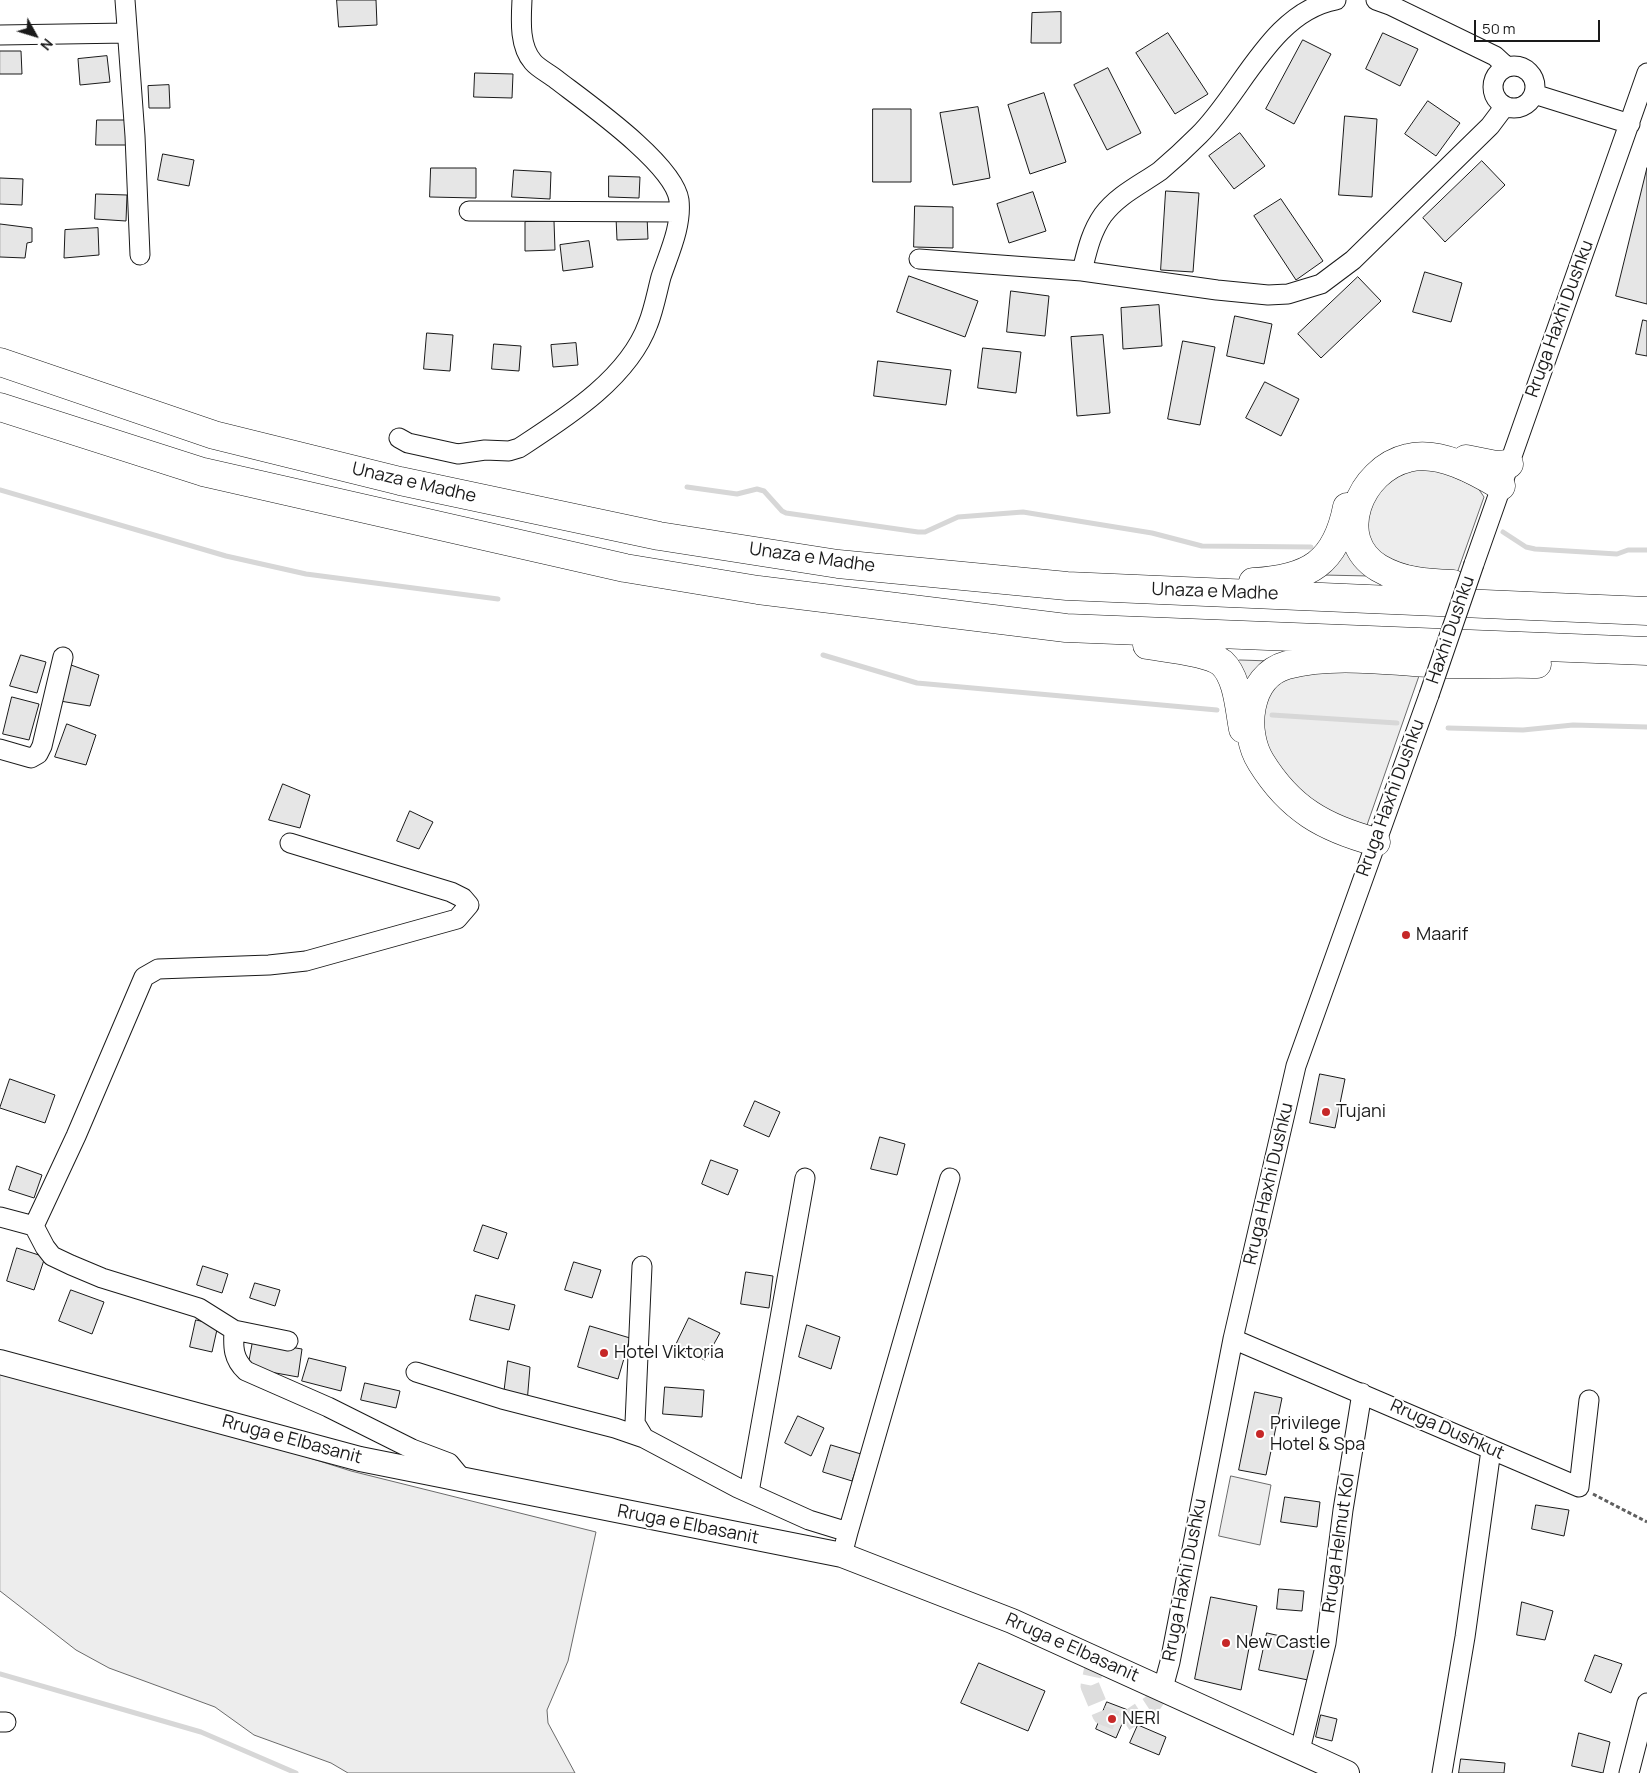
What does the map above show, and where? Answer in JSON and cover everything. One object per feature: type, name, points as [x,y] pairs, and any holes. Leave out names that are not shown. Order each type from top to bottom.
[{"type":"highway","name":"Unaza e Madhe","points":[[0,362],[214,435],[400,481],[650,534],[838,564],[1067,586],[1647,611]]},
{"type":"highway","name":"Unaza e Madhe","points":[[0,406],[203,472],[625,568],[758,590],[1066,628],[1647,651]]},
{"type":"highway","points":[[1067,586],[1162,580],[1228,583],[1273,581],[1312,568],[1334,548],[1342,530],[1348,499],[1356,482],[1365,471],[1388,454],[1401,449],[1429,448],[1485,463],[1505,475]]},
{"type":"highway","points":[[1505,475],[1484,476],[1444,460],[1427,457],[1408,457],[1377,473],[1366,488],[1354,518],[1357,543],[1368,560],[1379,568],[1396,576],[1417,582],[1647,593]]},
{"type":"highway","points":[[1066,628],[1112,639],[1210,657],[1222,664],[1238,696],[1246,744],[1256,770],[1286,806],[1321,833],[1372,850]]},
{"type":"highway","points":[[1372,850],[1346,834],[1312,818],[1282,790],[1262,764],[1253,741],[1250,721],[1252,702],[1260,687],[1271,675],[1285,666],[1335,659],[1471,665],[1647,664]]},
{"type":"main road","name":"Rruga e Elbasanit","points":[[0,1362],[360,1459],[842,1556],[960,1599],[1163,1688],[1347,1773]]},
{"type":"street","points":[[125,0],[135,136],[140,255]]},
{"type":"street","points":[[399,438],[408,443],[458,454],[485,450],[514,450],[534,439],[597,392],[622,368],[648,325],[679,221],[679,199],[670,179],[652,158],[601,114],[533,62],[525,47],[521,23],[522,0]]},
{"type":"street","points":[[1082,271],[1092,234],[1104,214],[1117,200],[1160,171],[1200,134],[1244,77],[1296,18],[1310,8],[1336,0]]},
{"type":"street","points":[[1376,0],[1495,56],[1507,67]]},
{"type":"street","points":[[0,36],[127,33]]},
{"type":"street","points":[[1520,66],[1534,80],[1534,94],[1526,105],[1512,108],[1505,106],[1499,102],[1493,89],[1496,76],[1507,67],[1520,66]]},
{"type":"street","name":"Rruga Haxhi Dushku","points":[[1474,564],[1647,73]]},
{"type":"street","points":[[1534,94],[1630,124]]},
{"type":"street","points":[[919,259],[1082,271],[1268,295],[1288,294],[1321,284],[1353,260],[1490,126],[1505,106]]},
{"type":"street","points":[[470,211],[679,212]]},
{"type":"street","name":"Haxhi Dushku","points":[[1428,695],[1474,564]]},
{"type":"street","points":[[0,749],[31,758],[38,754],[42,746],[63,656]]},
{"type":"street","name":"Rruga Haxhi Dushku","points":[[1163,1688],[1233,1339],[1296,1066],[1428,695]]},
{"type":"street","points":[[34,1226],[76,1136],[144,977],[158,970],[269,965],[306,961],[457,919],[469,905],[463,898],[451,892],[290,844]]},
{"type":"street","points":[[749,1492],[805,1178]]},
{"type":"street","points":[[842,1556],[950,1178]]},
{"type":"street","points":[[0,1217],[34,1226],[44,1247],[52,1256],[102,1278],[199,1308],[234,1330],[288,1341]]},
{"type":"street","points":[[642,1266],[635,1423],[644,1438]]},
{"type":"street","points":[[234,1330],[236,1361],[246,1371],[328,1407],[412,1448],[449,1463],[456,1469],[463,1480]]},
{"type":"street","name":"Rruga Dushkut","points":[[1233,1339],[1362,1392],[1579,1487]]},
{"type":"street","points":[[416,1372],[502,1399],[615,1428],[644,1438],[749,1492],[809,1520],[848,1532]]},
{"type":"street","name":"Rruga Helmut Kol","points":[[1300,1750],[1326,1643],[1362,1392]]},
{"type":"street","points":[[1579,1487],[1589,1400]]},
{"type":"street","points":[[1442,1773],[1466,1637],[1491,1450]]},
{"type":"street","points":[[1628,1773],[1647,1703]]},
{"type":"path","points":[[1579,1487],[1647,1522]]},
{"type":"shaded area","points":[[1423,463],[1478,488],[1484,497],[1456,576],[1380,559],[1362,528],[1374,487]]},
{"type":"shaded area","points":[[1346,545],[1370,576],[1322,575]]},
{"type":"shaded area","points":[[1238,661],[1271,661],[1251,689]]},
{"type":"shaded area","points":[[1298,671],[1420,673],[1367,825],[1322,817],[1260,743],[1267,691]]},
{"type":"shaded area","points":[[0,1368],[126,1400],[351,1471],[596,1532],[568,1661],[547,1710],[548,1723],[575,1773],[348,1773],[331,1763],[254,1735],[215,1707],[109,1668],[76,1650],[0,1591]]},
{"type":"shaded area","points":[[1231,1476],[1271,1485],[1260,1545],[1219,1536]]},
{"type":"building","points":[[337,0],[376,0],[377,25],[339,27]]},
{"type":"building","points":[[1061,12],[1061,43],[1031,43],[1032,13]]},
{"type":"building","points":[[1168,33],[1208,94],[1175,114],[1136,53]]},
{"type":"building","points":[[1383,33],[1418,49],[1400,86],[1366,69]]},
{"type":"building","points":[[1303,40],[1331,54],[1294,124],[1266,109]]},
{"type":"building","points":[[0,51],[21,51],[22,74],[0,74]]},
{"type":"building","points":[[107,56],[110,82],[80,85],[78,59]]},
{"type":"building","points":[[1108,68],[1141,133],[1107,150],[1074,85]]},
{"type":"building","points":[[475,73],[513,74],[512,98],[474,97]]},
{"type":"building","points":[[169,85],[170,108],[149,108],[148,86]]},
{"type":"building","points":[[1044,93],[1066,162],[1030,174],[1008,105]]},
{"type":"building","points":[[1428,101],[1460,123],[1436,156],[1405,134]]},
{"type":"building","points":[[978,107],[990,178],[953,185],[940,113]]},
{"type":"building","points":[[873,109],[911,109],[911,182],[873,182]]},
{"type":"building","points":[[1345,116],[1377,119],[1372,197],[1339,195]]},
{"type":"building","points":[[97,120],[126,120],[126,145],[96,145]]},
{"type":"building","points":[[1240,133],[1265,166],[1234,189],[1209,156]]},
{"type":"building","points":[[163,154],[194,160],[189,186],[158,180]]},
{"type":"building","points":[[1482,161],[1505,185],[1445,242],[1423,218]]},
{"type":"building","points":[[431,168],[476,168],[476,198],[430,197]]},
{"type":"building","points":[[1647,168],[1647,304],[1616,296]]},
{"type":"building","points":[[514,170],[551,172],[550,199],[512,197]]},
{"type":"building","points":[[609,176],[640,177],[639,198],[609,197]]},
{"type":"building","points":[[0,178],[23,179],[22,205],[0,204]]},
{"type":"building","points":[[1166,191],[1199,193],[1193,272],[1161,270]]},
{"type":"building","points":[[1033,192],[1046,231],[1009,243],[997,204]]},
{"type":"building","points":[[96,194],[127,195],[126,221],[95,219]]},
{"type":"building","points":[[1281,199],[1323,261],[1296,280],[1254,216]]},
{"type":"building","points":[[915,206],[953,207],[953,248],[914,247]]},
{"type":"building","points":[[647,216],[648,239],[617,240],[616,217]]},
{"type":"building","points":[[554,221],[555,250],[525,251],[525,222]]},
{"type":"building","points":[[0,224],[32,228],[32,242],[27,243],[25,258],[0,257]]},
{"type":"building","points":[[98,228],[99,255],[64,258],[65,230]]},
{"type":"building","points":[[589,241],[593,267],[563,271],[560,245]]},
{"type":"building","points":[[1425,272],[1462,283],[1451,322],[1413,312]]},
{"type":"building","points":[[909,276],[978,301],[965,337],[897,312]]},
{"type":"building","points":[[1358,277],[1381,301],[1321,358],[1298,334]]},
{"type":"building","points":[[1011,291],[1049,296],[1045,336],[1007,332]]},
{"type":"building","points":[[1159,305],[1162,346],[1123,349],[1121,308]]},
{"type":"building","points":[[1235,316],[1272,324],[1264,364],[1227,356]]},
{"type":"building","points":[[1643,320],[1647,321],[1647,356],[1636,354]]},
{"type":"building","points":[[427,333],[453,335],[450,371],[424,369]]},
{"type":"building","points":[[1103,335],[1110,413],[1077,416],[1071,337]]},
{"type":"building","points":[[1183,341],[1215,347],[1200,425],[1168,419]]},
{"type":"building","points":[[576,343],[578,365],[553,367],[551,345]]},
{"type":"building","points":[[494,344],[521,346],[519,371],[492,369]]},
{"type":"building","points":[[983,348],[1021,352],[1016,393],[978,388]]},
{"type":"building","points":[[878,361],[951,370],[946,405],[874,396]]},
{"type":"building","points":[[1265,382],[1299,399],[1281,436],[1246,418]]},
{"type":"building","points":[[21,655],[46,662],[37,693],[10,686]]},
{"type":"building","points":[[71,665],[99,675],[90,706],[60,701]]},
{"type":"building","points":[[12,697],[39,704],[29,740],[3,734]]},
{"type":"building","points":[[67,724],[96,735],[86,765],[55,757]]},
{"type":"building","points":[[283,784],[310,795],[300,828],[269,820]]},
{"type":"building","points":[[410,811],[433,822],[419,849],[397,841]]},
{"type":"building","points":[[1320,1074],[1345,1079],[1335,1128],[1310,1123]]},
{"type":"building","points":[[10,1079],[55,1095],[45,1123],[0,1108]]},
{"type":"building","points":[[755,1101],[780,1112],[769,1137],[744,1126]]},
{"type":"building","points":[[880,1137],[905,1144],[897,1175],[871,1169]]},
{"type":"building","points":[[711,1160],[738,1170],[728,1195],[702,1184]]},
{"type":"building","points":[[17,1166],[42,1175],[34,1198],[9,1190]]},
{"type":"building","points":[[483,1225],[507,1233],[498,1259],[474,1251]]},
{"type":"building","points":[[17,1248],[45,1257],[34,1290],[7,1281]]},
{"type":"building","points":[[574,1262],[601,1270],[592,1298],[565,1290]]},
{"type":"building","points":[[203,1266],[228,1274],[222,1293],[197,1285]]},
{"type":"building","points":[[746,1272],[773,1276],[769,1308],[741,1304]]},
{"type":"building","points":[[255,1283],[280,1290],[275,1306],[250,1298]]},
{"type":"building","points":[[71,1290],[104,1302],[92,1334],[59,1321]]},
{"type":"building","points":[[476,1295],[515,1305],[509,1330],[470,1320]]},
{"type":"building","points":[[689,1318],[720,1333],[705,1360],[675,1347]]},
{"type":"building","points":[[196,1320],[218,1325],[212,1352],[190,1347]]},
{"type":"building","points":[[807,1325],[840,1337],[831,1369],[799,1357]]},
{"type":"building","name":"Hotel Viktoria","points":[[590,1326],[630,1338],[618,1379],[578,1367]]},
{"type":"building","points":[[253,1341],[302,1349],[298,1377],[248,1368]]},
{"type":"building","points":[[309,1358],[346,1367],[341,1391],[302,1381]]},
{"type":"building","points":[[508,1361],[530,1367],[527,1403],[504,1394]]},
{"type":"building","points":[[365,1383],[400,1391],[396,1408],[361,1400]]},
{"type":"building","points":[[665,1387],[704,1390],[702,1417],[663,1414]]},
{"type":"building","name":"Privilege Hotel & Spa","points":[[1255,1392],[1282,1398],[1266,1475],[1239,1470]]},
{"type":"building","points":[[798,1416],[824,1428],[811,1456],[785,1443]]},
{"type":"building","points":[[831,1445],[861,1454],[852,1481],[823,1472]]},
{"type":"building","points":[[1285,1497],[1320,1502],[1317,1527],[1281,1522]]},
{"type":"building","points":[[1536,1505],[1569,1510],[1564,1536],[1532,1529]]},
{"type":"building","points":[[1279,1589],[1304,1591],[1302,1611],[1277,1609]]},
{"type":"building","name":"New Castle","points":[[1211,1597],[1257,1606],[1241,1690],[1195,1679]]},
{"type":"building","points":[[1522,1602],[1553,1611],[1545,1640],[1517,1635]]},
{"type":"building","points":[[1267,1633],[1316,1644],[1308,1680],[1259,1670]]},
{"type":"building","points":[[1595,1655],[1622,1664],[1611,1693],[1585,1681]]},
{"type":"building","points":[[979,1663],[1045,1691],[1028,1731],[961,1703]]},
{"type":"building","name":"NERI","points":[[1107,1702],[1128,1710],[1116,1738],[1096,1729]]},
{"type":"building","points":[[1321,1715],[1337,1719],[1332,1741],[1316,1737]]},
{"type":"building","points":[[1138,1725],[1166,1737],[1159,1755],[1130,1743]]},
{"type":"building","points":[[1579,1733],[1610,1742],[1603,1773],[1572,1766]]},
{"type":"building","points":[[1461,1759],[1505,1763],[1504,1773],[1459,1773]]},
{"type":"waterway","points":[[687,487],[737,494],[757,489],[764,491],[786,513],[918,532],[925,532],[958,517],[1023,512],[1152,533],[1202,546],[1311,547]]},
{"type":"waterway","points":[[0,490],[226,556],[306,574],[498,599]]},
{"type":"waterway","points":[[1503,532],[1526,547],[1535,549],[1617,554],[1628,550],[1647,550]]},
{"type":"waterway","points":[[823,655],[917,683],[1217,710]]},
{"type":"waterway","points":[[1272,715],[1397,723]]},
{"type":"waterway","points":[[1448,728],[1523,730],[1573,725],[1647,727]]},
{"type":"waterway","points":[[0,1674],[201,1732],[296,1773]]},
{"type":"tunnel","points":[[1096,1658],[1090,1686],[1102,1715],[1123,1723],[1152,1704],[1163,1688]]},
{"type":"place","name":"Maarif","points":[[1406,935]]},
{"type":"place","name":"Tujani","points":[[1326,1112]]},
{"type":"place","name":"Hotel Viktoria","points":[[604,1353]]},
{"type":"place","name":"Privilege Hotel & Spa","points":[[1260,1434]]},
{"type":"place","name":"New Castle","points":[[1226,1643]]},
{"type":"place","name":"NERI","points":[[1112,1719]]}]
